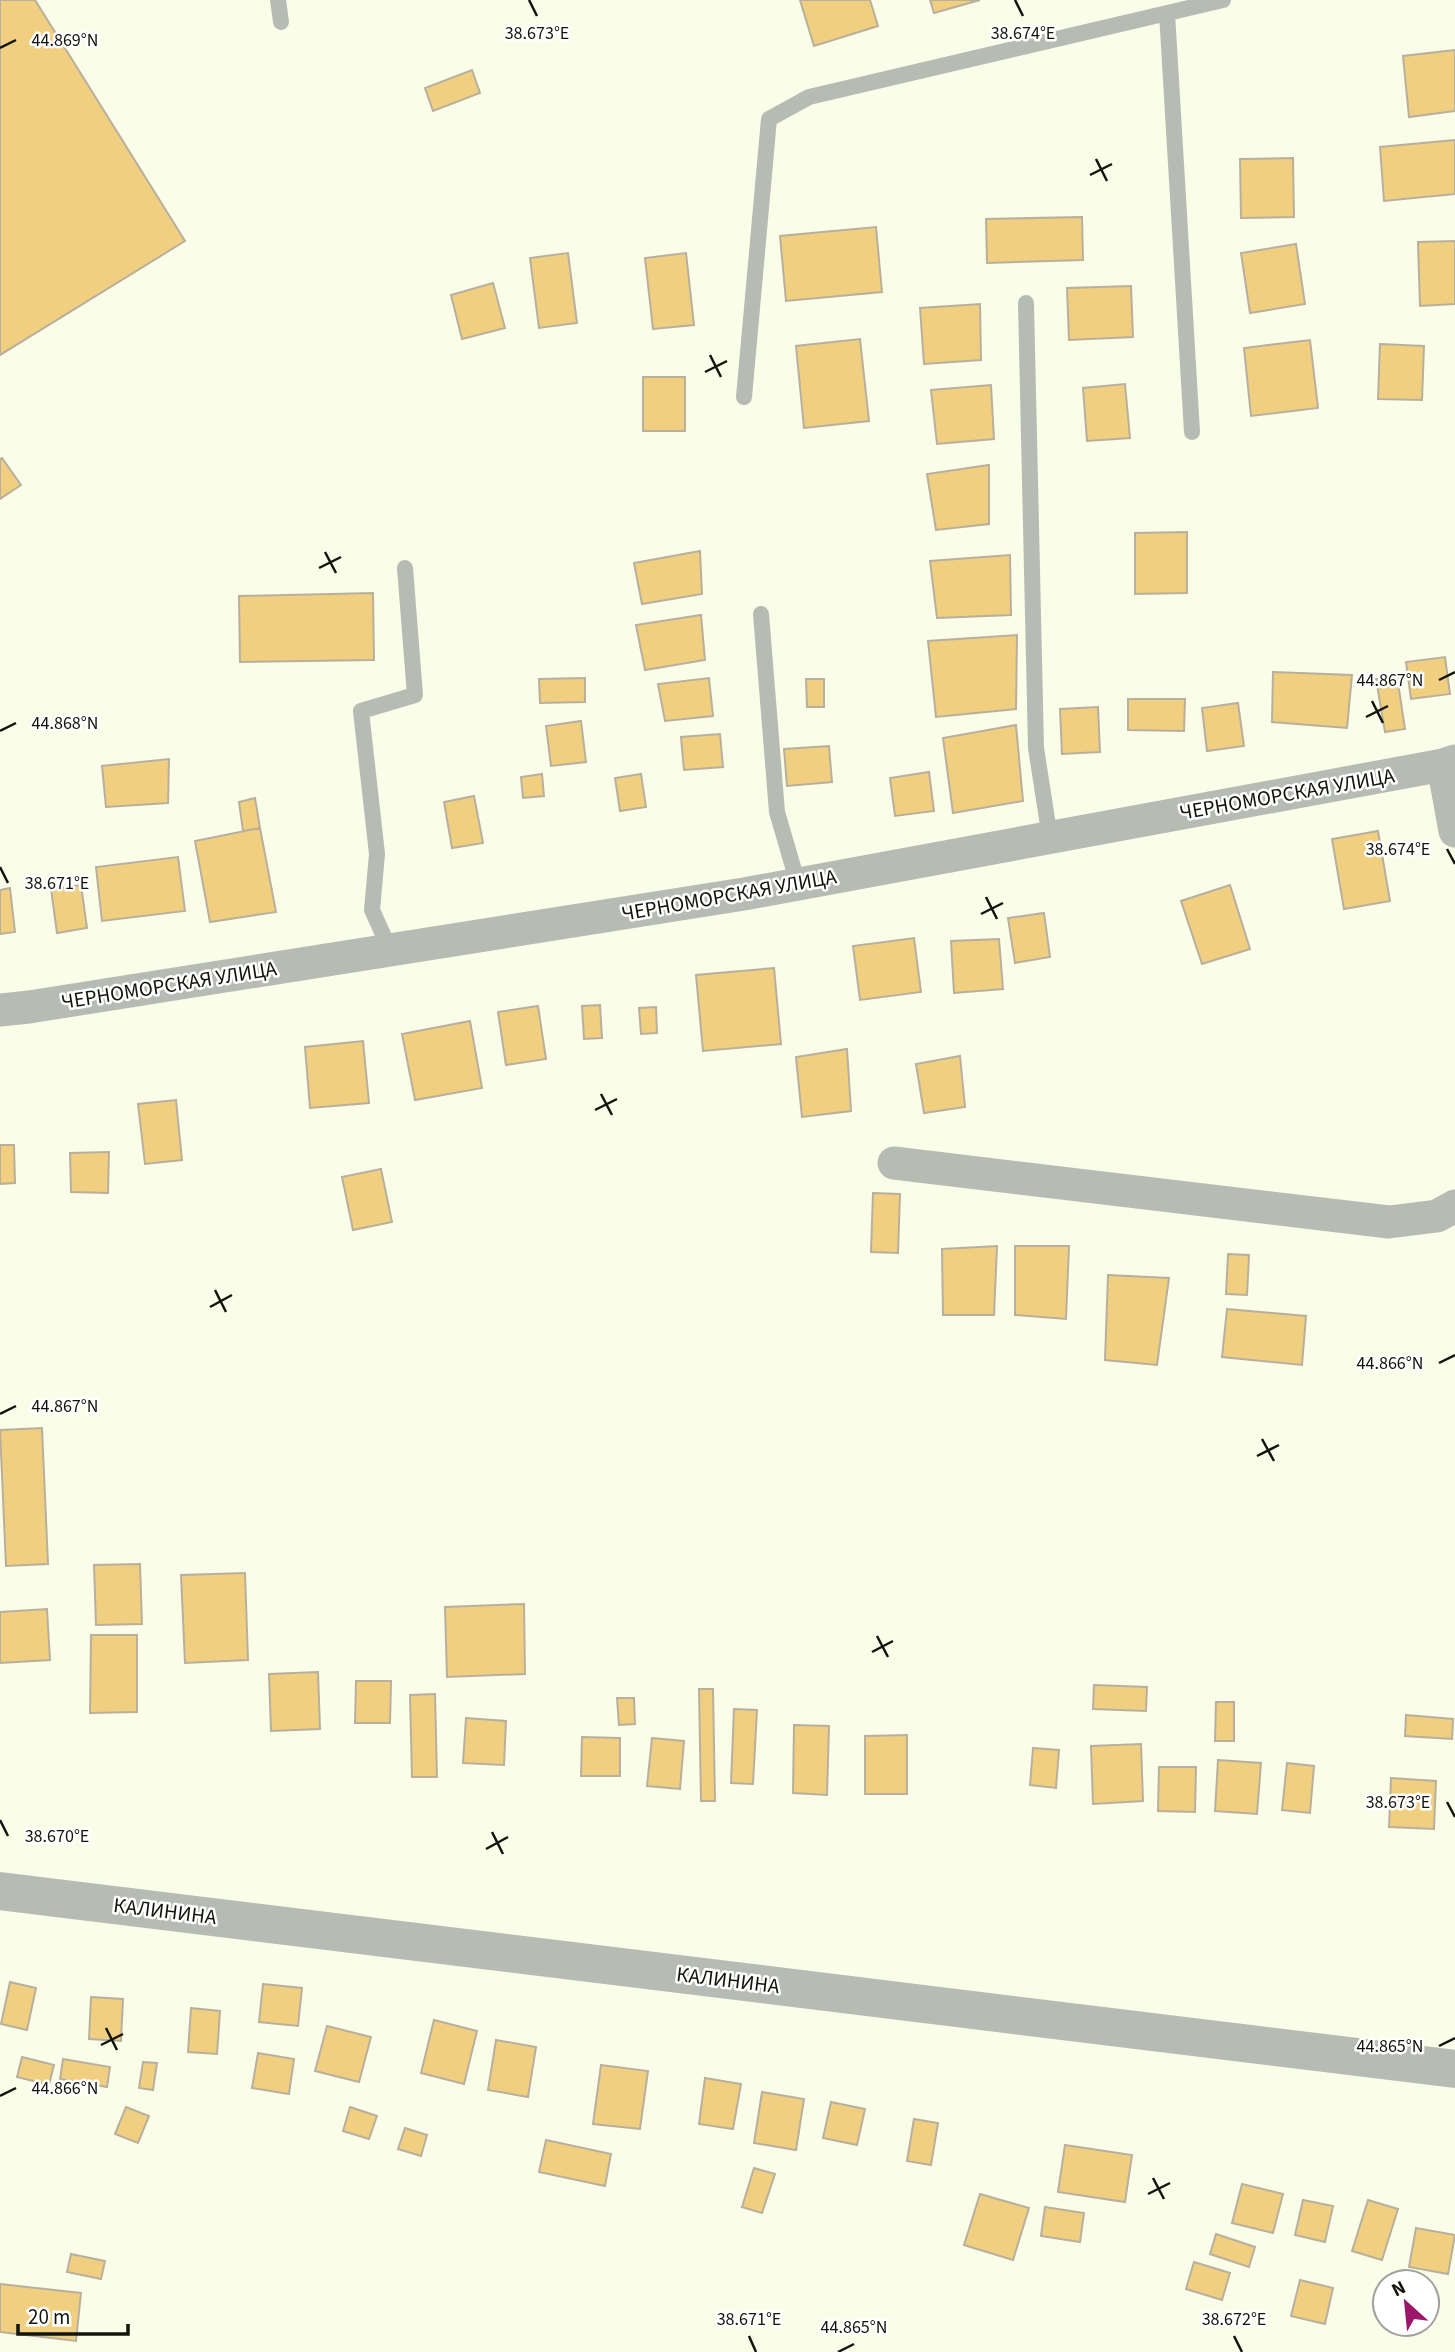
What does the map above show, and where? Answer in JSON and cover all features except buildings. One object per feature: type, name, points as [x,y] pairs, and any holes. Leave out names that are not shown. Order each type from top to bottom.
[{"type":"street","name":"ЧЕРНОМОРСКАЯ УЛИЦА","points":[[0,1010],[798,884],[1449,763]]},
{"type":"street","points":[[1449,763],[1455,831]]},
{"type":"street","points":[[894,1163],[1389,1222],[1437,1216],[1455,1206]]},
{"type":"street","name":"КАЛИНИНА","points":[[0,1891],[1455,2068]]},
{"type":"lane","points":[[278,0],[281,22]]},
{"type":"lane","points":[[744,397],[769,119],[809,97],[1223,0]]},
{"type":"lane","points":[[1167,13],[1192,432]]},
{"type":"lane","points":[[1026,303],[1035,748],[1050,838]]},
{"type":"lane","points":[[390,950],[372,910],[377,854],[361,711],[415,695],[405,568]]},
{"type":"lane","points":[[761,614],[777,812],[798,884]]}]
